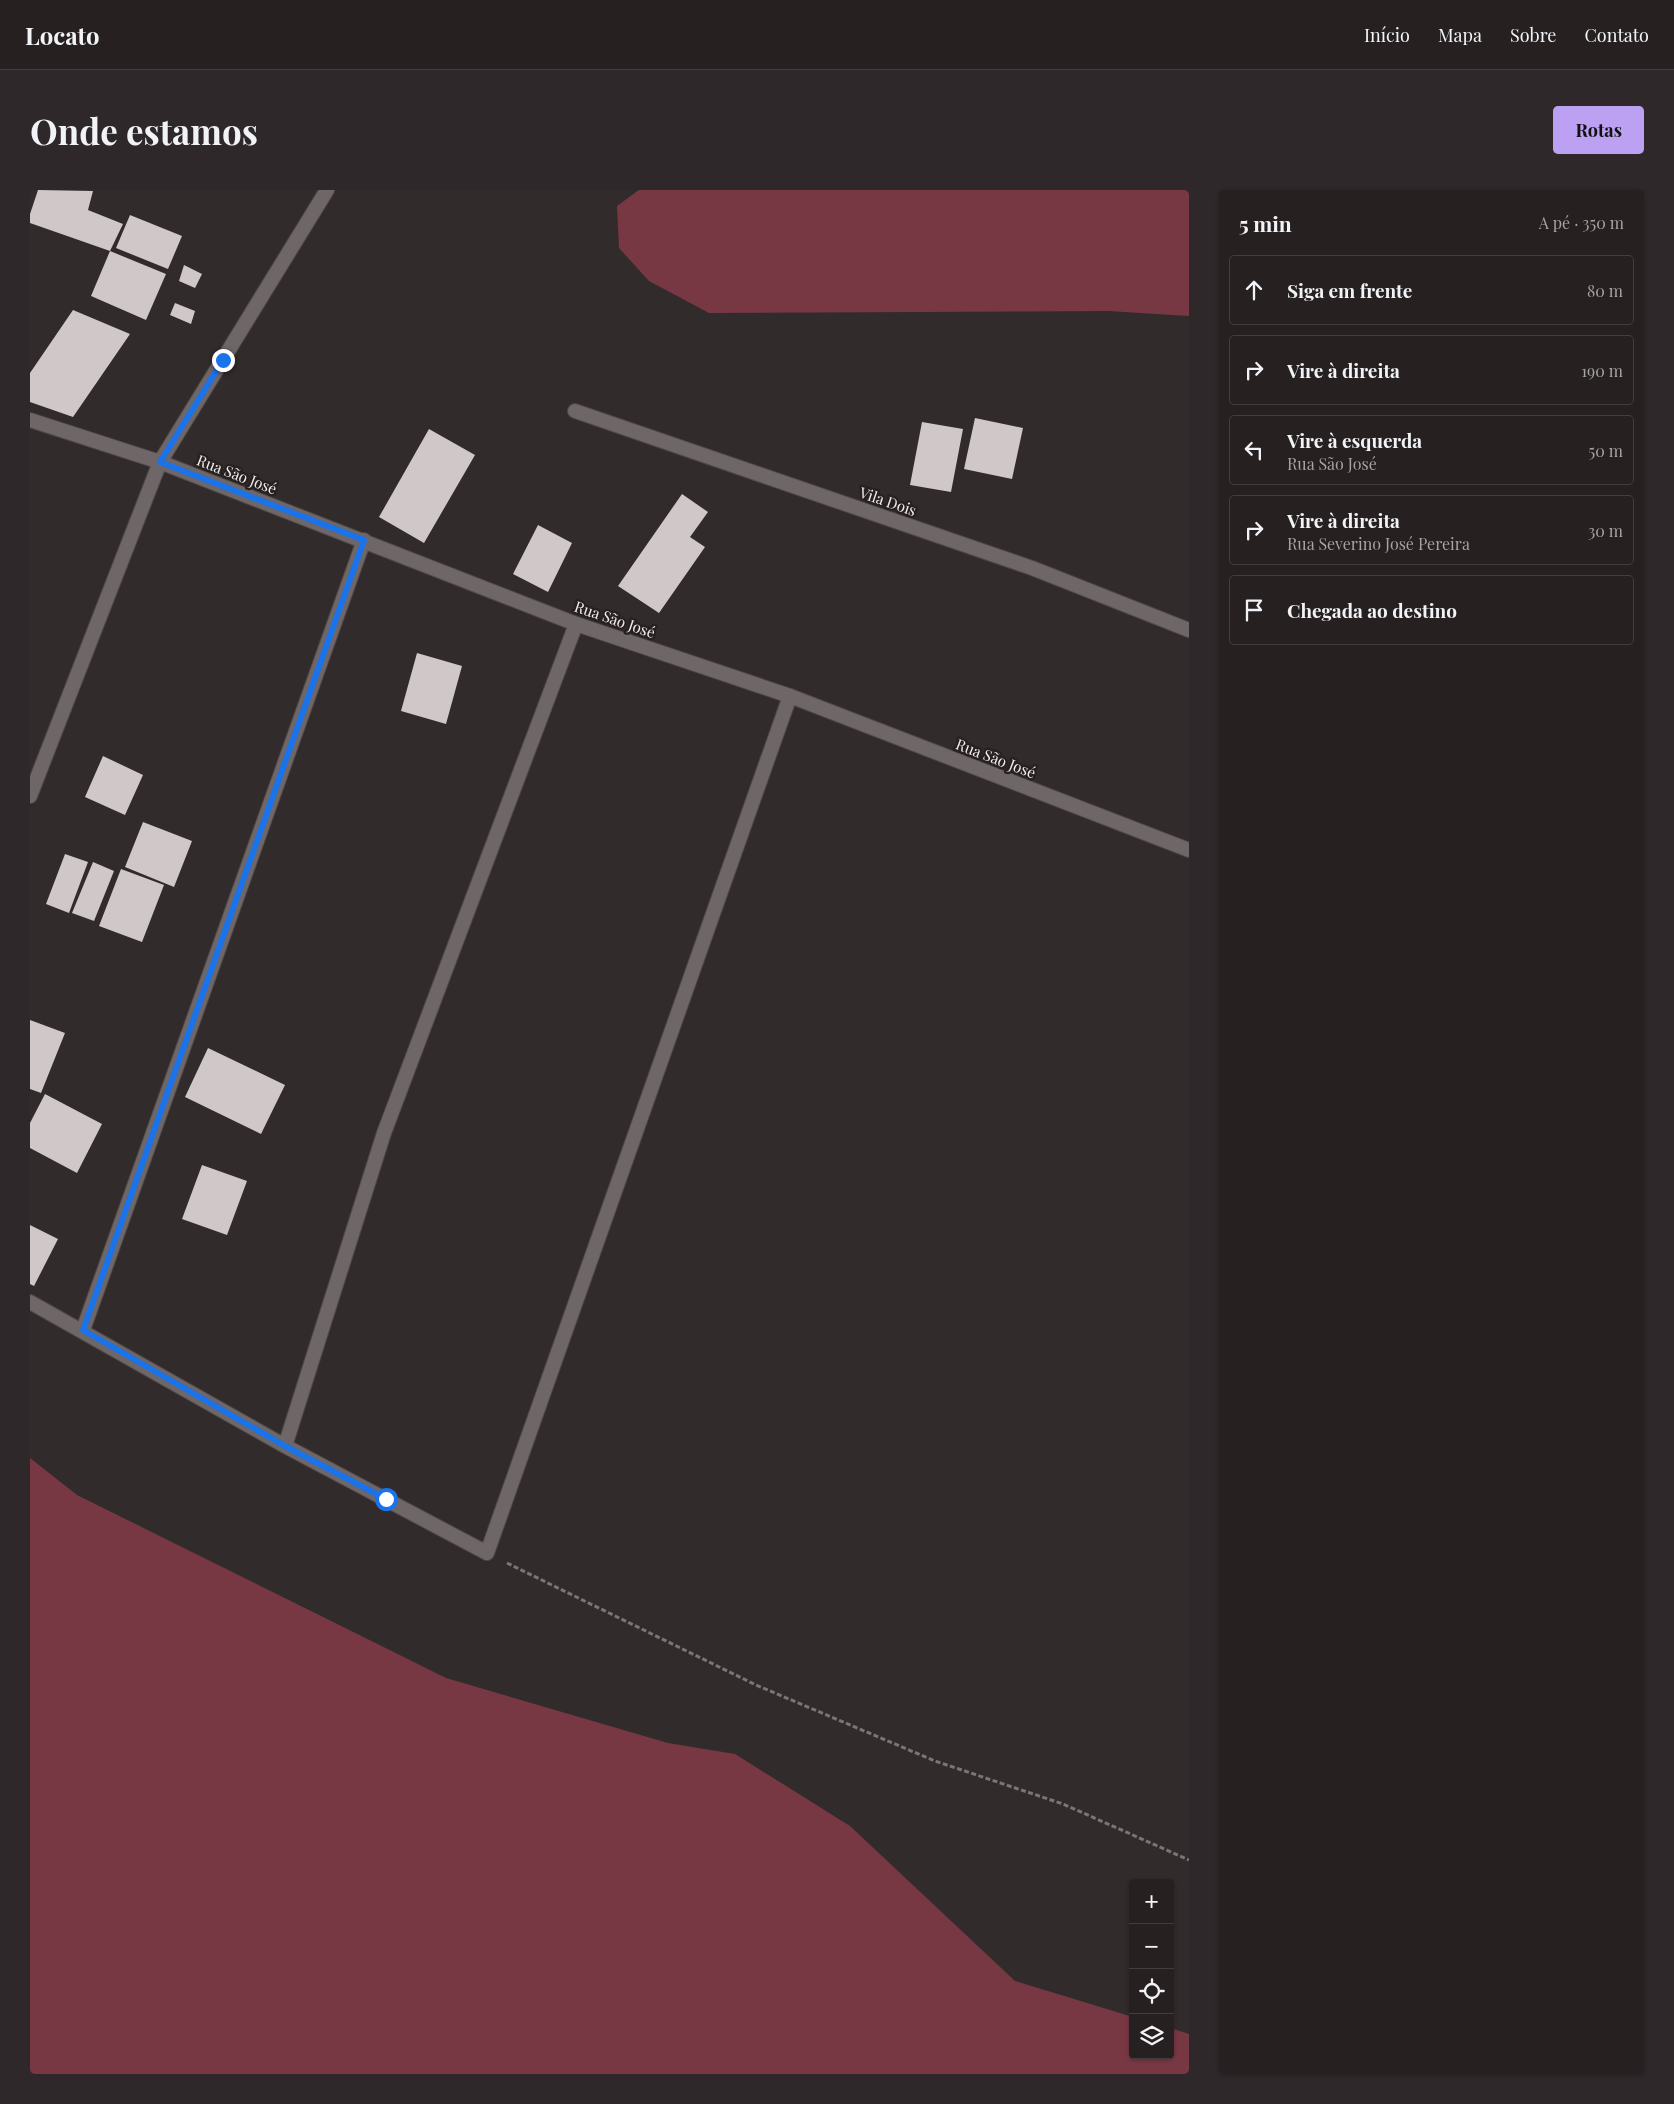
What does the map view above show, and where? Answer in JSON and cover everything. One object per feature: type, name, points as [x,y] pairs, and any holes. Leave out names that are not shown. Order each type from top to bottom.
[{"type":"street","points":[[30,796],[160,462],[327,190]]},
{"type":"street","name":"Vila Dois","points":[[575,411],[1032,568],[1189,630]]},
{"type":"street","name":"Rua São José","points":[[30,420],[160,462],[576,624],[790,696],[1189,850]]},
{"type":"street","points":[[83,1330],[364,540]]},
{"type":"street","points":[[285,1446],[384,1133],[576,624]]},
{"type":"street","points":[[30,1302],[83,1330],[285,1446],[487,1553],[790,696]]},
{"type":"path","points":[[487,1553],[756,1685],[934,1761],[1063,1804],[1189,1860]]},
{"type":"shaded area","points":[[639,190],[1189,190],[1189,316],[1108,311],[709,313],[649,281],[619,248],[617,206]]},
{"type":"shaded area","points":[[30,1458],[77,1495],[446,1678],[668,1743],[735,1754],[850,1826],[1015,1981],[1129,2016],[1129,2059],[1174,2059],[1174,2029],[1189,2034],[1189,2074],[30,2074]]},
{"type":"building","points":[[38,190],[93,191],[88,210],[123,224],[110,251],[30,223],[30,214]]},
{"type":"building","points":[[130,215],[182,236],[168,269],[116,248]]},
{"type":"building","points":[[110,251],[166,274],[146,320],[91,296]]},
{"type":"building","points":[[184,265],[202,274],[195,288],[179,281]]},
{"type":"building","points":[[175,303],[195,311],[191,324],[170,315]]},
{"type":"building","points":[[73,310],[130,334],[73,417],[30,402],[30,373]]},
{"type":"building","points":[[975,418],[1023,428],[1012,479],[964,469]]},
{"type":"building","points":[[922,422],[963,429],[951,492],[910,485]]},
{"type":"building","points":[[429,429],[475,455],[424,543],[379,517]]},
{"type":"building","points":[[682,494],[708,512],[690,537],[705,547],[659,613],[618,586]]},
{"type":"building","points":[[538,525],[572,543],[548,592],[513,574]]},
{"type":"building","points":[[417,653],[462,666],[446,724],[401,711]]},
{"type":"building","points":[[103,756],[143,775],[125,815],[85,797]]},
{"type":"building","points":[[143,822],[192,841],[174,887],[125,867]]},
{"type":"building","points":[[65,854],[88,862],[69,913],[46,904]]},
{"type":"building","points":[[93,862],[114,871],[94,921],[72,913]]},
{"type":"building","points":[[121,869],[164,885],[142,942],[99,926]]},
{"type":"building","points":[[30,1020],[65,1033],[41,1093],[30,1089]]},
{"type":"building","points":[[208,1048],[285,1085],[261,1134],[185,1097]]},
{"type":"building","points":[[45,1094],[102,1124],[77,1173],[30,1148],[30,1123]]},
{"type":"building","points":[[202,1165],[247,1181],[227,1235],[182,1219]]},
{"type":"building","points":[[30,1225],[58,1239],[34,1286],[30,1284]]},
{"type":"route","points":[[223,360],[160,462],[364,540],[83,1330],[285,1446],[386,1499]]}]
